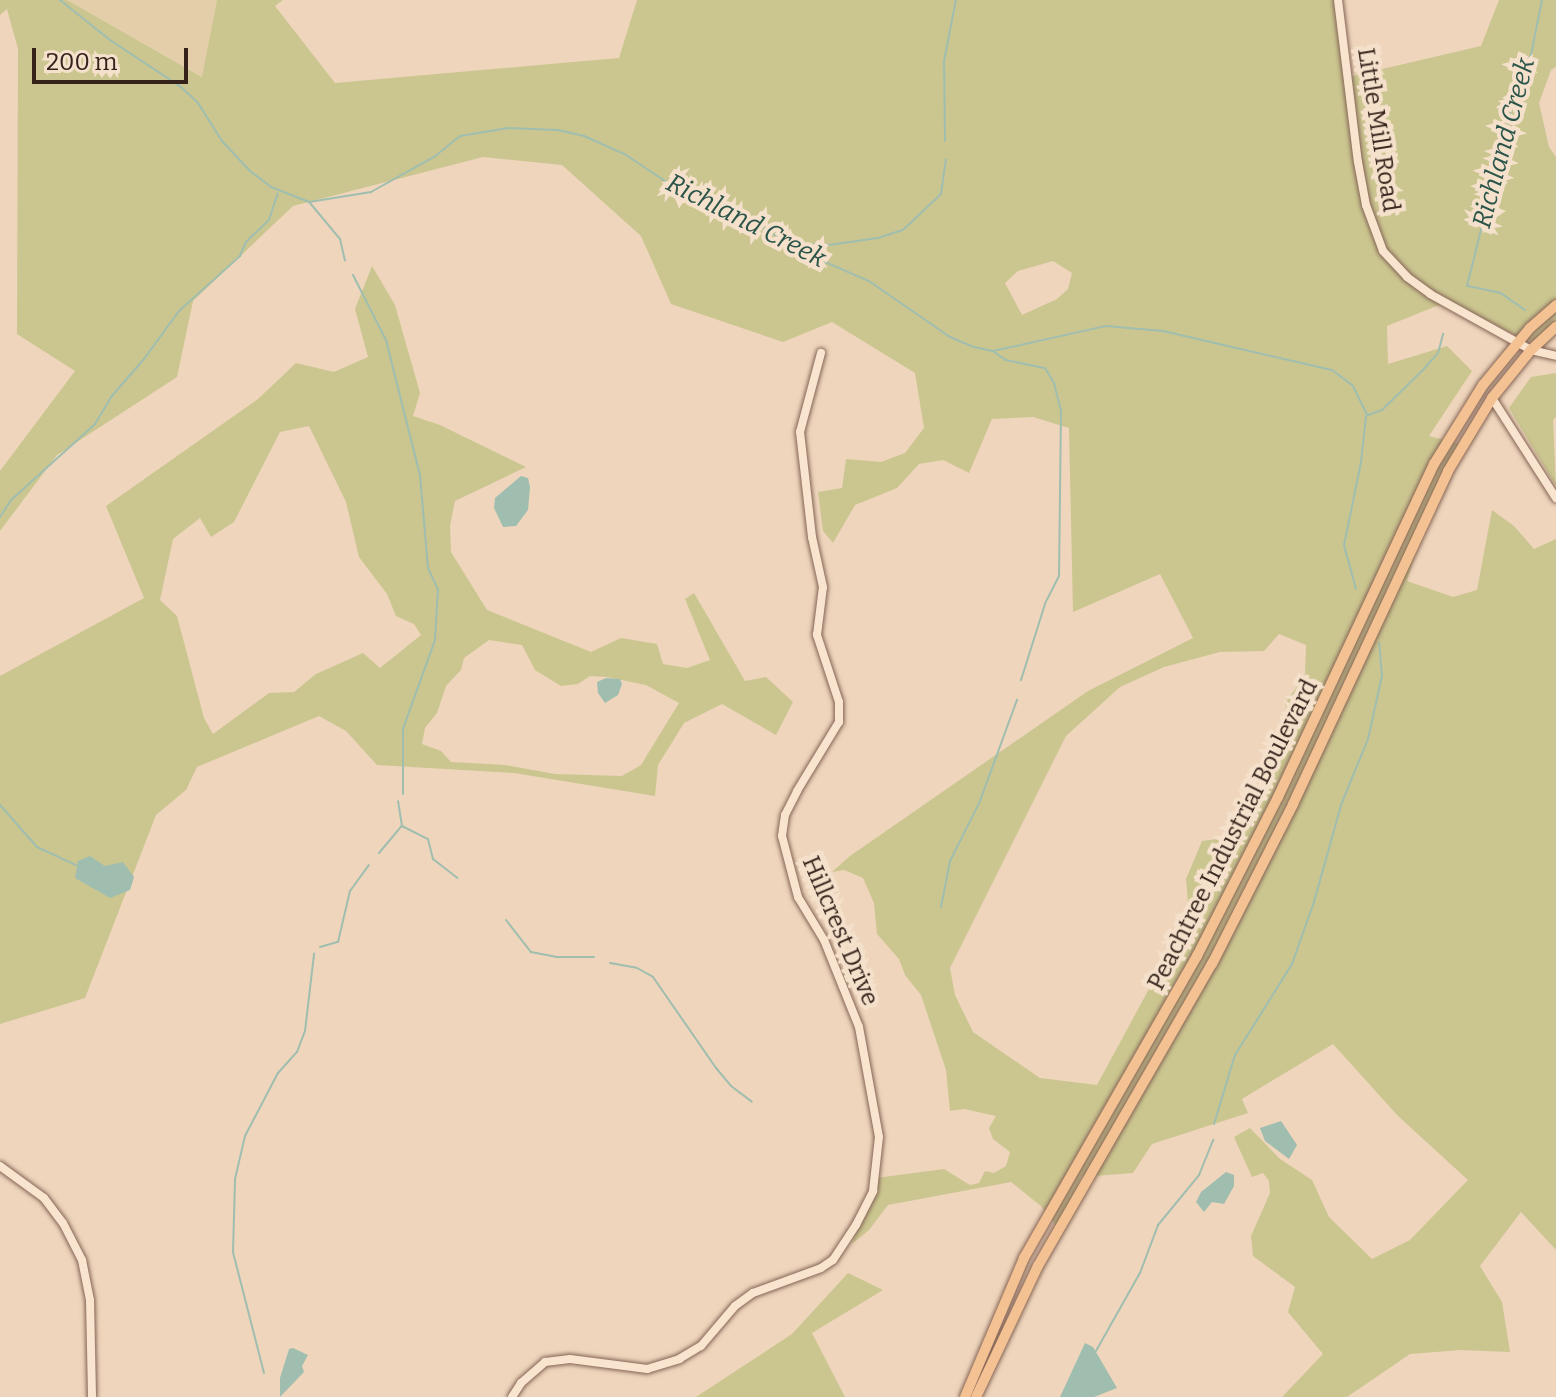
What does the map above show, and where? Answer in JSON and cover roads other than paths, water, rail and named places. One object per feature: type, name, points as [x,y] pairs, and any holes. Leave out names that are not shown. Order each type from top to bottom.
[{"type":"main road","name":"Peachtree Industrial Boulevard","points":[[965,1397],[1024,1258],[1197,956],[1360,625],[1434,464],[1483,385],[1518,342],[1556,305]]},
{"type":"main road","name":"Peachtree Industrial Boulevard","points":[[976,1397],[1038,1266],[1212,964],[1374,633],[1448,471],[1492,398],[1531,350],[1556,327]]},
{"type":"main road","points":[[1360,625],[1374,633]]},
{"type":"street","name":"Little Mill Road","points":[[1338,0],[1358,162],[1366,205],[1383,251],[1407,277],[1430,294],[1531,350],[1556,356]]},
{"type":"street","name":"Hillcrest Drive","points":[[512,1397],[521,1383],[545,1362],[570,1359],[647,1369],[679,1359],[701,1346],[735,1306],[753,1293],[821,1268],[833,1260],[873,1191],[879,1137],[859,1027],[824,940],[798,897],[782,836],[791,803],[839,722],[840,712],[819,646],[817,628],[823,587],[812,537],[800,432],[821,353]]},
{"type":"street","points":[[1492,398],[1556,498]]},
{"type":"street","points":[[0,1166],[44,1198],[63,1223],[82,1260],[90,1300],[88,1371],[92,1397]]},
{"type":"waterway","name":"Richland Creek","points":[[60,0],[110,40],[181,87],[198,103],[222,141],[250,171],[271,187],[309,202],[371,192],[434,157],[460,136],[508,128],[558,130],[584,136],[626,155],[668,183],[727,208],[775,235],[805,244],[829,245],[878,238],[903,230],[941,194],[946,159]]},
{"type":"waterway","points":[[945,141],[944,61],[956,0]]},
{"type":"waterway","name":"Richland Creek","points":[[1525,310],[1501,293],[1467,286],[1511,110],[1531,55],[1542,0]]},
{"type":"waterway","points":[[0,517],[11,500],[95,424],[111,397],[179,311],[240,256],[246,242],[269,220],[278,193]]},
{"type":"waterway","points":[[310,203],[340,239],[345,260]]},
{"type":"waterway","name":"Richland Creek","points":[[786,241],[797,250],[869,281],[950,337],[974,347],[993,351],[1106,326],[1163,331],[1332,370],[1353,386],[1367,415]]},
{"type":"waterway","points":[[353,275],[386,340],[420,475],[428,568],[438,589],[435,640],[403,729],[403,794]]},
{"type":"waterway","name":"Richland Creek","points":[[1368,415],[1382,410],[1422,371],[1438,353],[1443,334]]},
{"type":"waterway","points":[[994,352],[1006,360],[1045,368],[1054,383],[1061,412],[1059,576],[1045,604],[1021,680]]},
{"type":"waterway","points":[[1356,589],[1344,545],[1361,462],[1366,416]]},
{"type":"waterway","points":[[1214,1124],[1235,1055],[1292,964],[1314,902],[1341,805],[1368,739],[1382,676],[1379,643]]},
{"type":"waterway","points":[[941,907],[950,861],[980,801],[1017,700]]},
{"type":"waterway","points":[[379,853],[402,826],[398,801]]},
{"type":"waterway","points":[[0,805],[37,847],[76,865]]},
{"type":"waterway","points":[[402,826],[428,839],[433,859],[457,878]]},
{"type":"waterway","points":[[320,947],[338,942],[350,891],[369,865]]},
{"type":"waterway","points":[[506,920],[531,952],[556,957],[594,957]]},
{"type":"waterway","points":[[264,1373],[233,1252],[235,1179],[245,1136],[278,1073],[297,1052],[305,1031],[314,954]]},
{"type":"waterway","points":[[610,963],[637,968],[653,977],[716,1068],[731,1086],[752,1102]]},
{"type":"waterway","points":[[1096,1351],[1140,1273],[1158,1225],[1199,1175],[1213,1140]]}]
